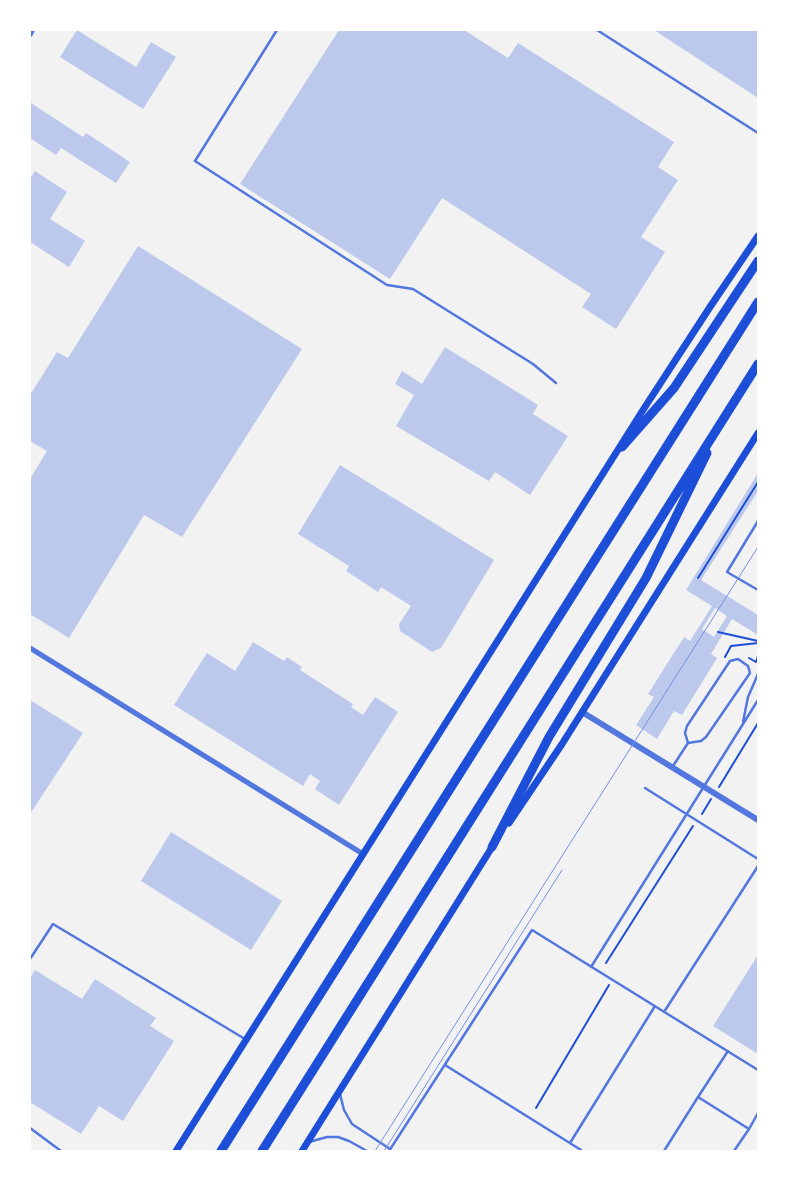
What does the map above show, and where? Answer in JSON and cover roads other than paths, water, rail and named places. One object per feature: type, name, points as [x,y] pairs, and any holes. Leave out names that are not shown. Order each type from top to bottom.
[{"type":"highway","points":[[622,447],[674,388],[758,261]]},
{"type":"highway","points":[[221,1151],[758,302]]},
{"type":"highway","points":[[262,1151],[758,364]]},
{"type":"highway","points":[[492,847],[549,737],[646,578],[727,412]]},
{"type":"main road","points":[[176,1151],[710,307],[758,236]]},
{"type":"main road","points":[[302,1151],[492,847],[582,712],[758,433]]},
{"type":"street","points":[[30,34],[32,30]]},
{"type":"street","points":[[30,648],[363,854]]},
{"type":"street","points":[[582,712],[758,820]]},
{"type":"lane","points":[[277,30],[195,161],[387,285],[413,289],[533,364],[556,383]]},
{"type":"lane","points":[[597,30],[758,133]]},
{"type":"lane","points":[[758,521],[727,572],[758,590]]},
{"type":"lane","points":[[738,659],[748,666],[750,673],[706,737],[701,742],[688,743],[685,733],[687,726],[730,661],[738,659]]},
{"type":"lane","points":[[742,724],[748,697],[758,674]]},
{"type":"lane","points":[[591,967],[758,700]]},
{"type":"lane","points":[[672,767],[688,743]]},
{"type":"lane","points":[[645,788],[758,859]]},
{"type":"lane","points":[[664,1012],[758,866]]},
{"type":"lane","points":[[30,959],[53,924],[246,1040]]},
{"type":"lane","points":[[339,1091],[344,1110],[352,1124],[389,1150],[532,930],[758,1070]]},
{"type":"lane","points":[[570,1143],[655,1006]]},
{"type":"lane","points":[[664,1151],[728,1051]]},
{"type":"lane","points":[[444,1064],[582,1151]]},
{"type":"lane","points":[[698,1097],[749,1129]]},
{"type":"lane","points":[[734,1151],[758,1114]]},
{"type":"lane","points":[[30,1128],[61,1151]]},
{"type":"lane","points":[[308,1142],[327,1137],[338,1137],[367,1151]]},
{"type":"tram line","points":[[375,1151],[758,547]]},
{"type":"tram line","points":[[384,1151],[562,870]]}]
